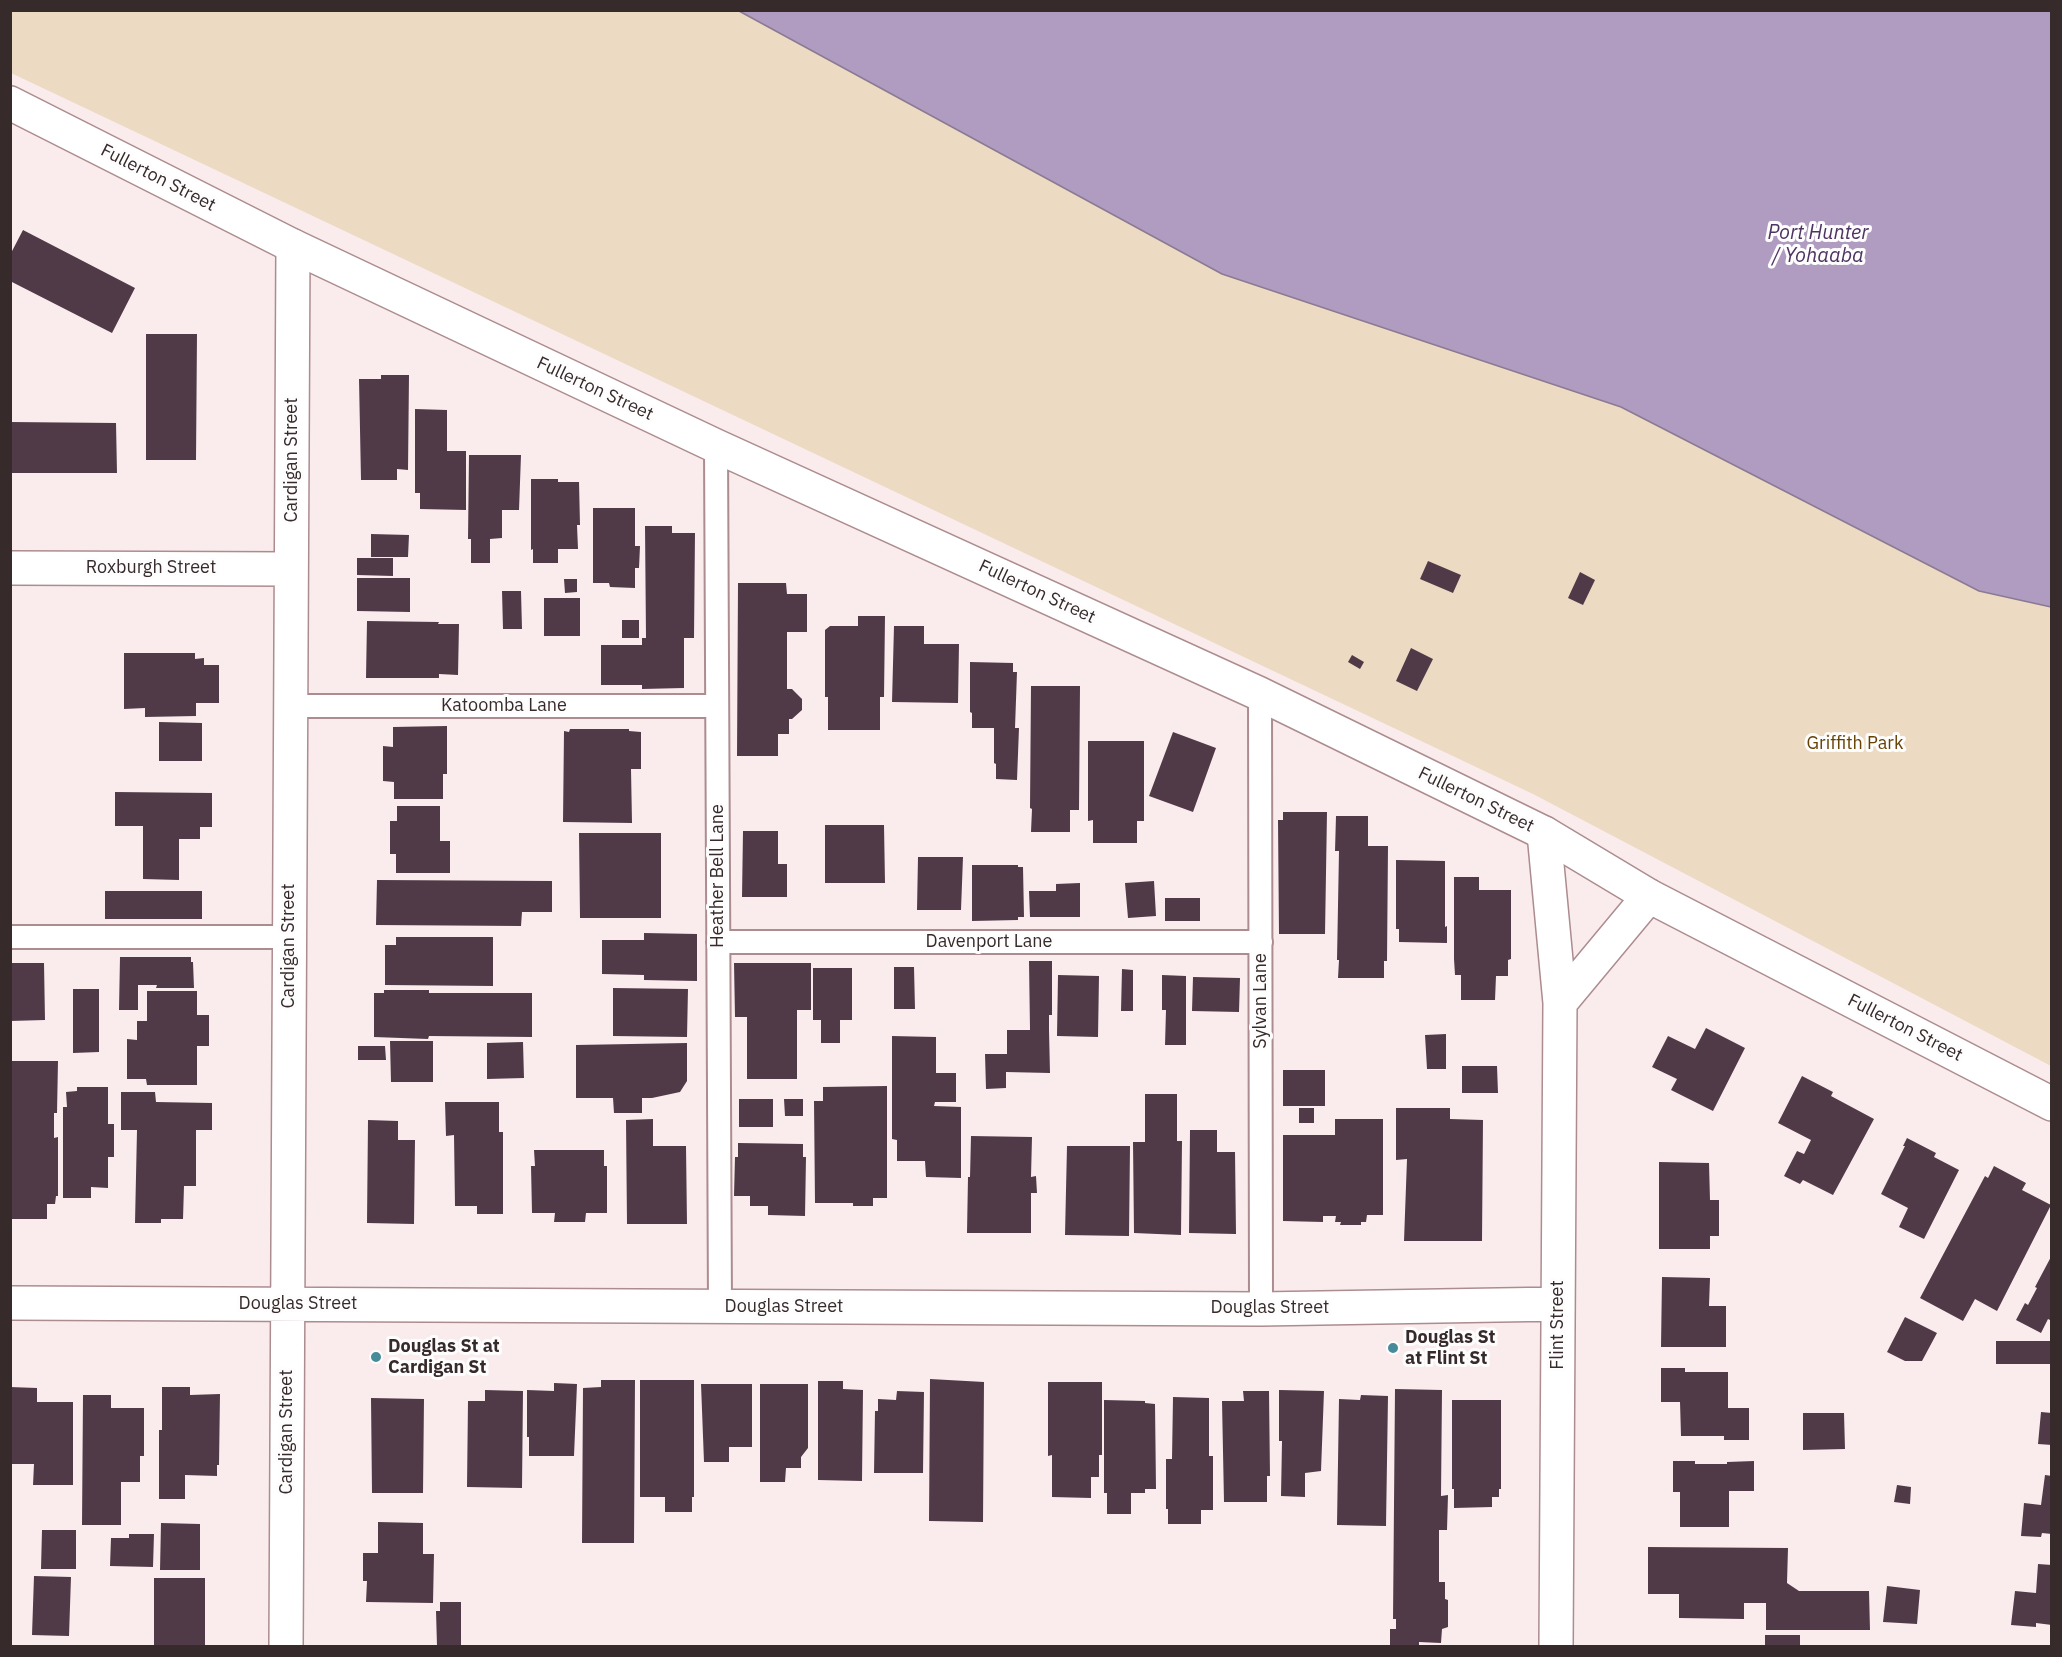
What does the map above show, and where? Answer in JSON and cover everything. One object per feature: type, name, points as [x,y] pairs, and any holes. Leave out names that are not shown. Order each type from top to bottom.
[{"type":"street","name":"Fullerton Street","points":[[10,103],[293,246],[716,446],[1260,694],[1544,833],[1649,896],[2052,1104]]},
{"type":"street","name":"Cardigan Street","points":[[286,1647],[293,246]]},
{"type":"street","name":"Roxburgh Street","points":[[10,568],[291,569]]},
{"type":"street","name":"Flint Street","points":[[1544,833],[1560,1003],[1556,1647]]},
{"type":"street","points":[[1560,1003],[1649,896]]},
{"type":"street","name":"Douglas Street","points":[[10,1304],[1261,1309],[1558,1304]]},
{"type":"lane","name":"Heather Bell Lane","points":[[716,446],[720,1307]]},
{"type":"lane","name":"Sylvan Lane","points":[[1260,694],[1261,1309]]},
{"type":"lane","name":"Katoomba Lane","points":[[291,706],[717,706]]},
{"type":"lane","points":[[10,937],[289,937]]},
{"type":"lane","name":"Davenport Lane","points":[[718,942],[1261,942]]},
{"type":"green space","name":"Griffith Park","points":[[10,11],[739,11],[1222,274],[1621,407],[1979,591],[2051,607],[2051,1066],[1533,794],[11,73]]},
{"type":"water","name":"Port Hunter / Yohaaba","points":[[739,11],[2051,11],[2051,607],[1979,591],[1621,407],[1222,274]]},
{"type":"building","points":[[23,230],[135,288],[112,333],[10,281],[10,255]]},
{"type":"building","points":[[146,334],[197,334],[196,460],[146,460]]},
{"type":"building","points":[[381,375],[409,375],[408,470],[397,469],[397,480],[361,480],[359,379],[381,379]]},
{"type":"building","points":[[415,409],[447,410],[447,451],[466,451],[466,510],[420,509],[420,493],[415,493]]},
{"type":"building","points":[[10,422],[116,423],[117,473],[10,473]]},
{"type":"building","points":[[469,455],[521,455],[519,510],[502,510],[502,538],[490,539],[490,563],[471,563],[471,539],[468,539]]},
{"type":"building","points":[[531,479],[579,482],[578,549],[558,549],[558,563],[533,563]]},
{"type":"building","points":[[593,508],[635,508],[635,546],[640,546],[639,568],[635,568],[635,588],[610,587],[609,583],[593,583]]},
{"type":"building","points":[[645,526],[672,526],[672,533],[695,533],[694,638],[684,638],[684,688],[642,689],[642,685],[601,685],[601,645],[642,645],[642,638],[646,638]]},
{"type":"building","points":[[371,534],[409,535],[408,557],[371,557]]},
{"type":"building","points":[[357,558],[393,558],[393,576],[357,575]]},
{"type":"building","points":[[1428,561],[1461,575],[1453,593],[1420,579]]},
{"type":"building","points":[[1580,572],[1595,580],[1583,605],[1568,598]]},
{"type":"building","points":[[357,578],[410,578],[410,612],[357,611]]},
{"type":"building","points":[[564,579],[577,579],[577,592],[565,593]]},
{"type":"building","points":[[738,583],[786,583],[787,594],[807,594],[807,632],[787,632],[787,689],[792,689],[802,699],[802,710],[789,719],[789,734],[778,734],[778,756],[737,756]]},
{"type":"building","points":[[502,591],[521,591],[522,629],[503,629]]},
{"type":"building","points":[[544,598],[580,598],[580,636],[544,636]]},
{"type":"building","points":[[858,616],[885,616],[884,697],[880,697],[880,730],[828,730],[828,697],[825,697],[825,630],[830,626],[858,626]]},
{"type":"building","points":[[622,620],[639,620],[639,638],[622,638]]},
{"type":"building","points":[[367,621],[459,624],[458,675],[439,674],[439,678],[366,678]]},
{"type":"building","points":[[894,626],[924,626],[924,644],[959,644],[958,703],[892,702]]},
{"type":"building","points":[[1411,648],[1433,659],[1417,691],[1396,681]]},
{"type":"building","points":[[124,653],[195,653],[195,659],[204,658],[204,665],[219,665],[219,703],[196,703],[196,716],[145,717],[145,708],[124,709]]},
{"type":"building","points":[[1352,655],[1364,662],[1360,669],[1348,662]]},
{"type":"building","points":[[970,662],[1013,663],[1013,672],[1017,672],[1015,728],[1019,728],[1017,780],[996,779],[994,728],[972,728]]},
{"type":"building","points":[[1031,686],[1080,686],[1079,810],[1070,810],[1070,832],[1031,832]]},
{"type":"building","points":[[159,722],[202,723],[202,761],[159,761]]},
{"type":"building","points":[[447,726],[447,774],[443,774],[443,799],[394,799],[394,782],[383,781],[383,746],[393,747],[393,727]]},
{"type":"building","points":[[570,729],[629,729],[629,731],[641,732],[641,769],[631,769],[632,823],[563,822],[564,731],[569,732]]},
{"type":"building","points":[[1173,732],[1216,748],[1193,812],[1149,796]]},
{"type":"building","points":[[1088,741],[1144,741],[1144,821],[1137,821],[1137,843],[1093,843],[1093,820],[1088,821]]},
{"type":"building","points":[[115,792],[212,793],[212,827],[200,827],[200,839],[179,839],[179,880],[143,879],[143,826],[115,826]]},
{"type":"building","points":[[397,806],[440,806],[440,841],[450,841],[450,873],[396,873],[396,854],[390,854],[390,821],[397,821]]},
{"type":"building","points":[[1283,812],[1327,812],[1325,934],[1279,934],[1278,820],[1283,820]]},
{"type":"building","points":[[1336,816],[1368,816],[1368,846],[1388,846],[1387,961],[1384,961],[1384,978],[1338,978],[1339,851],[1335,851]]},
{"type":"building","points":[[825,825],[884,825],[885,883],[825,883]]},
{"type":"building","points":[[743,831],[778,831],[778,864],[787,864],[787,897],[742,897]]},
{"type":"building","points":[[579,833],[661,833],[661,918],[580,918]]},
{"type":"building","points":[[918,857],[963,857],[961,910],[917,910]]},
{"type":"building","points":[[1396,860],[1445,861],[1447,943],[1399,942],[1399,929],[1396,929]]},
{"type":"building","points":[[972,865],[1018,865],[1018,867],[1023,867],[1024,917],[1018,917],[1018,920],[972,921]]},
{"type":"building","points":[[1454,877],[1479,877],[1479,890],[1511,890],[1511,959],[1508,960],[1508,976],[1496,976],[1495,1000],[1461,1000],[1461,975],[1455,975],[1454,959]]},
{"type":"building","points":[[377,880],[552,881],[552,912],[522,912],[521,926],[376,925]]},
{"type":"building","points":[[1154,881],[1156,916],[1128,918],[1125,883]]},
{"type":"building","points":[[1080,883],[1080,917],[1030,917],[1029,891],[1056,891],[1056,884]]},
{"type":"building","points":[[105,891],[202,891],[202,919],[105,919]]},
{"type":"building","points":[[1165,898],[1200,898],[1200,921],[1165,921]]},
{"type":"building","points":[[644,933],[697,934],[697,981],[644,980],[644,975],[602,974],[602,940],[644,940]]},
{"type":"building","points":[[396,937],[493,937],[493,986],[385,985],[385,945],[396,945]]},
{"type":"building","points":[[120,957],[191,957],[194,988],[156,988],[157,985],[138,985],[138,1010],[119,1010]]},
{"type":"building","points":[[1029,961],[1052,961],[1052,1015],[1049,1015],[1050,1073],[1006,1072],[1006,1088],[986,1089],[985,1054],[1007,1054],[1007,1030],[1030,1030]]},
{"type":"building","points":[[10,963],[44,963],[45,1020],[10,1021]]},
{"type":"building","points":[[734,963],[811,963],[811,1010],[797,1010],[797,1079],[747,1079],[747,1017],[735,1017]]},
{"type":"building","points":[[894,967],[914,967],[915,1009],[894,1009]]},
{"type":"building","points":[[813,968],[852,968],[852,1020],[840,1020],[840,1043],[821,1043],[821,1020],[813,1020]]},
{"type":"building","points":[[1122,969],[1133,970],[1133,1011],[1121,1011]]},
{"type":"building","points":[[1058,975],[1099,976],[1098,1037],[1057,1036]]},
{"type":"building","points":[[1162,975],[1186,976],[1186,1045],[1165,1045],[1166,1010],[1162,1010]]},
{"type":"building","points":[[1193,977],[1240,978],[1239,1012],[1192,1011]]},
{"type":"building","points":[[613,988],[688,989],[687,1037],[613,1036]]},
{"type":"building","points":[[73,989],[99,989],[99,1052],[73,1053]]},
{"type":"building","points":[[384,990],[429,990],[429,993],[532,993],[532,1037],[429,1036],[428,1039],[374,1037],[374,993],[384,993]]},
{"type":"building","points":[[147,991],[197,991],[197,1015],[209,1015],[209,1046],[197,1046],[197,1085],[147,1085],[146,1079],[127,1079],[127,1039],[137,1040],[137,1021],[147,1021]]},
{"type":"building","points":[[1706,1028],[1745,1048],[1713,1111],[1671,1090],[1677,1079],[1652,1067],[1668,1036],[1695,1049]]},
{"type":"building","points":[[1446,1034],[1446,1069],[1427,1069],[1425,1035]]},
{"type":"building","points":[[892,1036],[936,1037],[936,1073],[956,1073],[956,1102],[935,1102],[934,1106],[961,1107],[961,1178],[926,1177],[925,1161],[897,1161],[897,1140],[892,1139]]},
{"type":"building","points":[[390,1041],[433,1041],[433,1082],[391,1082]]},
{"type":"building","points":[[523,1042],[524,1078],[487,1079],[487,1043]]},
{"type":"building","points":[[687,1043],[687,1081],[680,1092],[642,1098],[642,1113],[614,1113],[613,1098],[576,1098],[576,1045]]},
{"type":"building","points":[[358,1046],[385,1046],[386,1060],[358,1060]]},
{"type":"building","points":[[10,1061],[58,1061],[54,1138],[58,1137],[58,1196],[56,1196],[55,1204],[47,1204],[47,1219],[10,1219]]},
{"type":"building","points":[[1462,1066],[1497,1066],[1498,1093],[1462,1093]]},
{"type":"building","points":[[1283,1070],[1325,1070],[1325,1106],[1283,1106]]},
{"type":"building","points":[[1802,1076],[1833,1092],[1831,1096],[1874,1119],[1833,1195],[1803,1180],[1800,1184],[1784,1176],[1797,1151],[1804,1154],[1811,1140],[1778,1123]]},
{"type":"building","points":[[887,1086],[887,1198],[873,1198],[873,1206],[853,1206],[853,1203],[815,1203],[814,1101],[823,1101],[823,1087]]},
{"type":"building","points":[[77,1087],[108,1087],[108,1124],[114,1124],[114,1157],[108,1157],[108,1188],[91,1187],[91,1198],[63,1198],[63,1107],[67,1107],[66,1092],[77,1091]]},
{"type":"building","points":[[121,1092],[155,1092],[156,1102],[212,1103],[212,1130],[196,1130],[196,1186],[184,1186],[183,1219],[161,1219],[161,1223],[135,1223],[137,1130],[121,1130]]},
{"type":"building","points":[[1145,1094],[1177,1094],[1177,1141],[1182,1141],[1181,1235],[1134,1233],[1133,1142],[1145,1142]]},
{"type":"building","points":[[739,1099],[773,1099],[773,1127],[739,1127]]},
{"type":"building","points":[[784,1099],[803,1099],[803,1116],[785,1116]]},
{"type":"building","points":[[445,1102],[499,1102],[499,1132],[503,1132],[503,1214],[477,1214],[477,1206],[455,1206],[454,1135],[446,1136]]},
{"type":"building","points":[[1299,1108],[1314,1108],[1314,1123],[1299,1123]]},
{"type":"building","points":[[1396,1108],[1450,1108],[1450,1119],[1483,1120],[1482,1241],[1404,1241],[1407,1159],[1396,1160]]},
{"type":"building","points":[[653,1119],[653,1146],[686,1146],[687,1224],[627,1224],[626,1120]]},
{"type":"building","points":[[1335,1119],[1383,1119],[1383,1215],[1367,1215],[1366,1222],[1361,1222],[1361,1225],[1340,1225],[1341,1222],[1335,1222],[1336,1216],[1323,1216],[1323,1222],[1283,1221],[1283,1135],[1335,1135]]},
{"type":"building","points":[[368,1120],[398,1121],[398,1140],[415,1140],[414,1224],[367,1223]]},
{"type":"building","points":[[1190,1130],[1217,1130],[1217,1152],[1235,1152],[1236,1234],[1189,1233]]},
{"type":"building","points":[[971,1136],[1032,1137],[1031,1177],[1036,1176],[1037,1193],[1031,1193],[1031,1233],[967,1233]]},
{"type":"building","points":[[1907,1138],[1936,1153],[1934,1157],[1959,1170],[1924,1239],[1899,1227],[1908,1208],[1881,1194]]},
{"type":"building","points":[[738,1143],[803,1144],[803,1157],[806,1157],[805,1216],[768,1215],[768,1206],[750,1206],[750,1196],[734,1196],[735,1157],[738,1157]]},
{"type":"building","points":[[1067,1146],[1130,1146],[1129,1236],[1065,1235]]},
{"type":"building","points":[[534,1150],[604,1150],[604,1166],[607,1166],[607,1213],[586,1213],[585,1222],[554,1222],[555,1213],[532,1213],[531,1166],[535,1166]]},
{"type":"building","points":[[1659,1162],[1709,1163],[1710,1200],[1719,1200],[1719,1236],[1710,1236],[1710,1249],[1659,1249]]},
{"type":"building","points":[[1994,1166],[2026,1183],[2022,1190],[2051,1205],[1997,1311],[1975,1299],[1963,1321],[1920,1298],[1985,1176],[1988,1178]]},
{"type":"building","points":[[2052,1255],[2052,1321],[2048,1319],[2041,1333],[2016,1320],[2025,1303],[2028,1305]]},
{"type":"building","points":[[1662,1277],[1710,1278],[1709,1306],[1726,1306],[1726,1347],[1661,1347]]},
{"type":"building","points":[[1905,1317],[1937,1333],[1922,1361],[1905,1361],[1887,1352]]},
{"type":"building","points":[[1996,1341],[2052,1341],[2052,1364],[1996,1364]]},
{"type":"building","points":[[1661,1368],[1685,1368],[1685,1372],[1728,1372],[1728,1408],[1749,1408],[1749,1440],[1724,1440],[1724,1436],[1681,1436],[1680,1402],[1661,1402]]},
{"type":"building","points":[[930,1379],[984,1382],[983,1522],[929,1521]]},
{"type":"building","points":[[601,1380],[635,1380],[634,1543],[582,1543],[583,1388],[601,1387]]},
{"type":"building","points":[[640,1380],[694,1380],[692,1512],[665,1512],[665,1497],[640,1497]]},
{"type":"building","points":[[818,1381],[843,1381],[843,1389],[863,1390],[862,1481],[818,1480]]},
{"type":"building","points":[[1048,1382],[1102,1382],[1102,1455],[1099,1455],[1099,1477],[1091,1477],[1091,1498],[1052,1497],[1052,1455],[1048,1456]]},
{"type":"building","points":[[554,1383],[577,1384],[574,1456],[529,1456],[527,1390],[554,1391]]},
{"type":"building","points":[[701,1384],[752,1384],[752,1447],[729,1447],[729,1462],[704,1462]]},
{"type":"building","points":[[760,1384],[808,1384],[808,1448],[801,1457],[801,1468],[786,1468],[785,1482],[760,1482]]},
{"type":"building","points":[[10,1387],[37,1388],[37,1402],[73,1402],[73,1485],[33,1485],[34,1464],[10,1464]]},
{"type":"building","points":[[162,1387],[190,1387],[190,1395],[220,1394],[217,1476],[185,1475],[185,1499],[159,1499],[159,1430],[162,1430]]},
{"type":"building","points":[[1395,1389],[1442,1390],[1441,1496],[1448,1495],[1447,1530],[1439,1530],[1439,1582],[1445,1582],[1448,1627],[1442,1629],[1441,1643],[1419,1642],[1419,1646],[1390,1646],[1390,1629],[1396,1629],[1396,1619],[1393,1619]]},
{"type":"building","points":[[485,1390],[523,1391],[522,1488],[467,1487],[468,1401],[485,1401]]},
{"type":"building","points":[[1279,1390],[1324,1391],[1321,1471],[1305,1473],[1305,1497],[1281,1496],[1282,1441],[1279,1441]]},
{"type":"building","points":[[897,1391],[924,1392],[923,1473],[874,1473],[875,1411],[878,1411],[878,1399],[896,1400]]},
{"type":"building","points":[[1243,1391],[1269,1391],[1270,1476],[1267,1476],[1267,1502],[1224,1502],[1222,1401],[1244,1401]]},
{"type":"building","points":[[83,1395],[111,1395],[111,1408],[144,1408],[144,1456],[140,1456],[140,1482],[121,1482],[121,1525],[82,1525]]},
{"type":"building","points":[[1361,1395],[1388,1396],[1386,1526],[1337,1525],[1339,1399],[1360,1400]]},
{"type":"building","points":[[1173,1397],[1209,1398],[1209,1456],[1213,1456],[1213,1510],[1201,1510],[1201,1524],[1168,1524],[1166,1459],[1172,1459]]},
{"type":"building","points":[[371,1398],[424,1399],[423,1493],[372,1493]]},
{"type":"building","points":[[1104,1400],[1145,1401],[1145,1403],[1155,1404],[1156,1489],[1145,1489],[1145,1493],[1131,1493],[1131,1514],[1107,1514],[1107,1493],[1104,1493]]},
{"type":"building","points":[[1452,1400],[1501,1400],[1501,1489],[1499,1489],[1499,1497],[1492,1497],[1492,1507],[1454,1508]]},
{"type":"building","points":[[2041,1412],[2052,1413],[2052,1445],[2038,1444]]},
{"type":"building","points":[[1803,1413],[1844,1413],[1845,1449],[1803,1450]]},
{"type":"building","points":[[1673,1461],[1727,1464],[1727,1462],[1754,1461],[1754,1491],[1729,1491],[1729,1527],[1680,1527],[1680,1492],[1673,1492]]},
{"type":"building","points":[[2045,1475],[2052,1476],[2052,1534],[2042,1533],[2041,1537],[2021,1536],[2024,1503],[2041,1505]]},
{"type":"building","points":[[1897,1485],[1911,1487],[1910,1504],[1894,1502]]},
{"type":"building","points":[[378,1522],[423,1523],[423,1554],[434,1554],[433,1603],[366,1602],[367,1581],[363,1581],[363,1553],[378,1553]]},
{"type":"building","points":[[161,1523],[200,1524],[200,1570],[160,1570]]},
{"type":"building","points":[[42,1530],[76,1530],[76,1569],[41,1569]]},
{"type":"building","points":[[129,1534],[154,1534],[153,1567],[110,1566],[111,1538],[129,1538]]},
{"type":"building","points":[[1648,1547],[1788,1548],[1787,1583],[1799,1591],[1869,1591],[1870,1630],[1766,1630],[1766,1603],[1744,1603],[1744,1619],[1679,1618],[1679,1594],[1648,1594]]},
{"type":"building","points":[[2038,1564],[2052,1565],[2052,1625],[2036,1623],[2036,1627],[2011,1625],[2015,1591],[2036,1593]]},
{"type":"building","points":[[34,1576],[71,1577],[69,1636],[32,1635]]},
{"type":"building","points":[[154,1578],[205,1578],[205,1646],[154,1646]]},
{"type":"building","points":[[1887,1586],[1920,1590],[1917,1624],[1883,1622]]},
{"type":"building","points":[[440,1602],[461,1602],[461,1646],[437,1646],[436,1611],[440,1611]]},
{"type":"building","points":[[1765,1635],[1800,1635],[1800,1646],[1765,1646]]},
{"type":"place","name":"Douglas St at Flint St","points":[[1393,1348]]},
{"type":"place","name":"Douglas St at Cardigan St","points":[[376,1357]]}]
